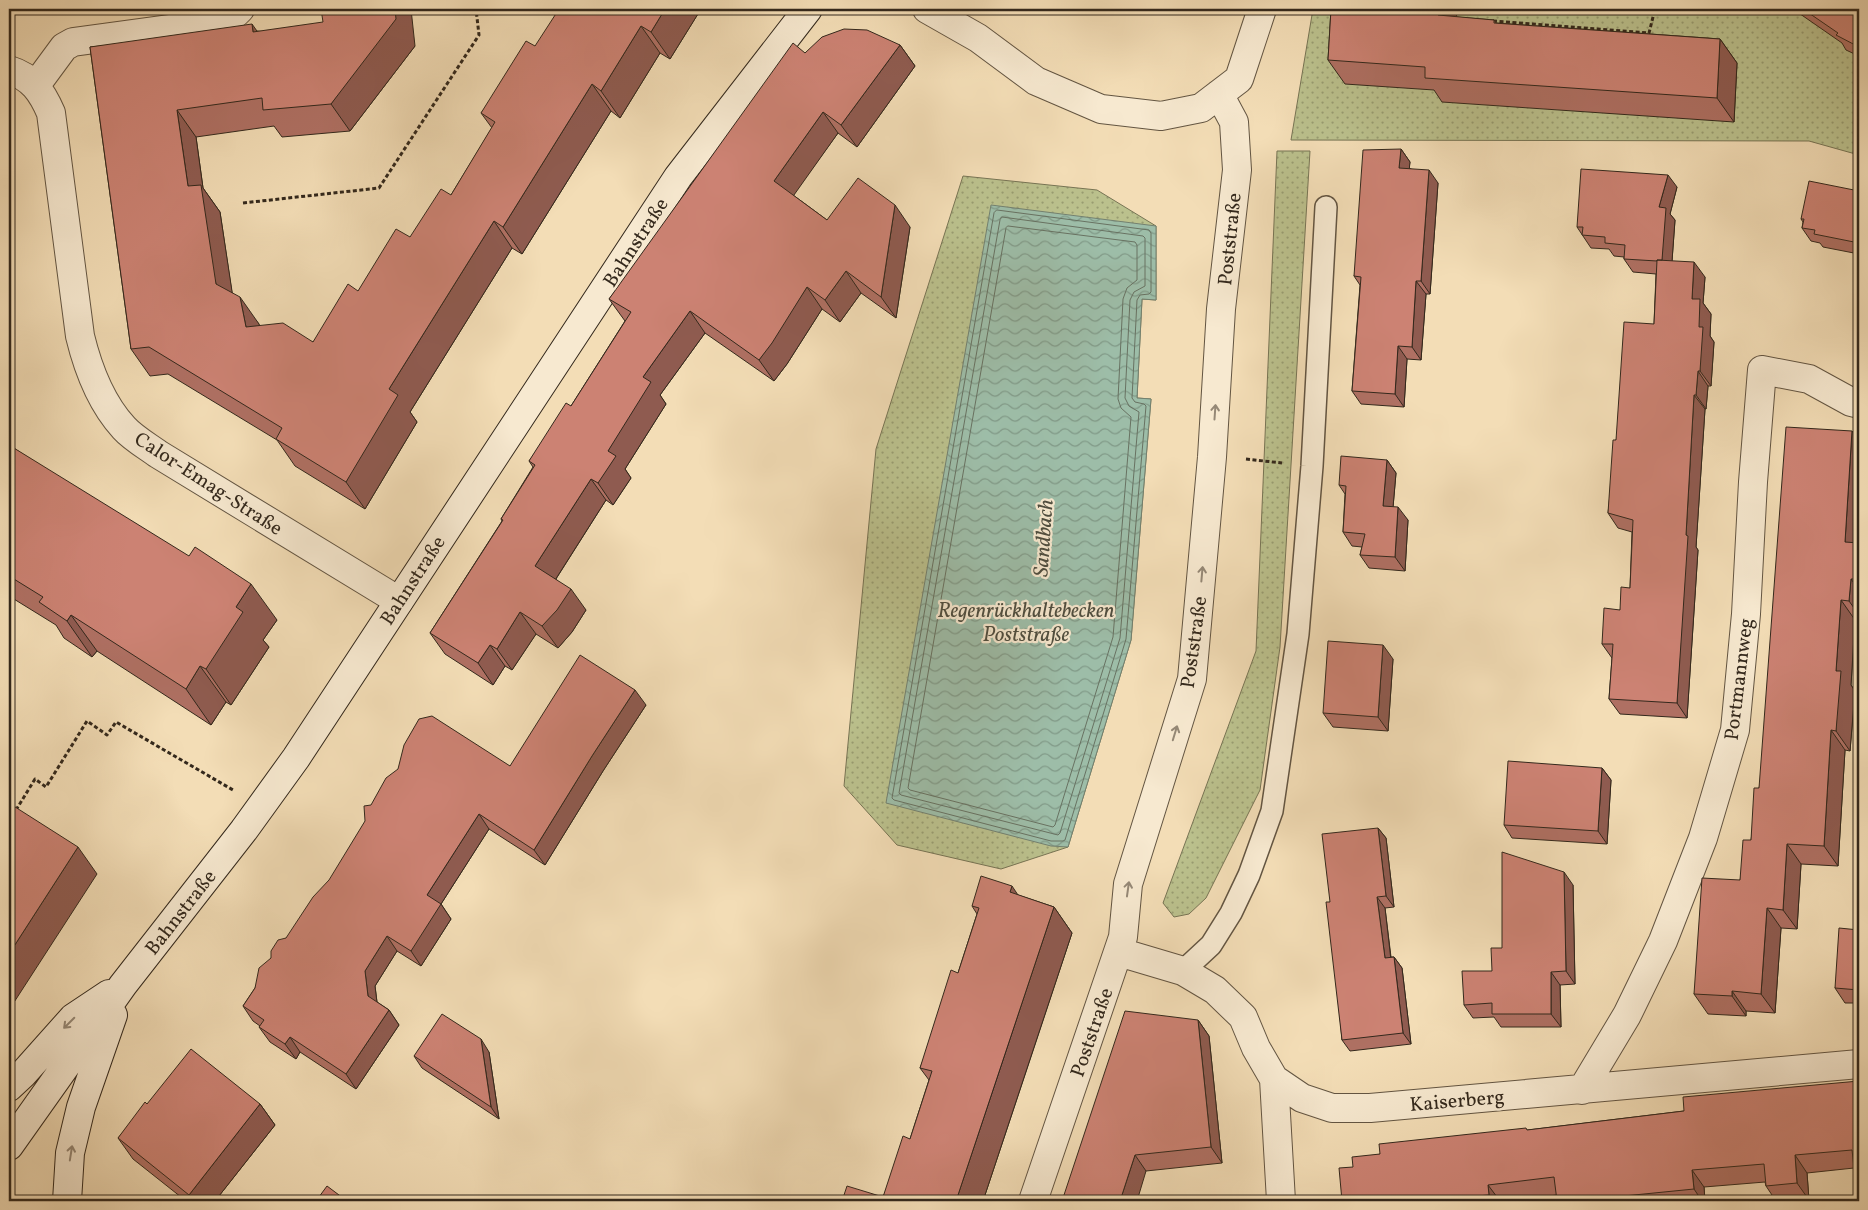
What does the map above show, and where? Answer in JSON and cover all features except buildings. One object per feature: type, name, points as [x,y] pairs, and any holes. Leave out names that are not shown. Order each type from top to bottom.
[{"type":"street","points":[[36,85],[64,47],[73,42],[213,23],[236,13],[240,9]]},
{"type":"street","name":"Bahnstraße","points":[[9,1146],[123,985],[262,806],[296,758],[678,177],[808,9]]},
{"type":"street","points":[[926,9],[978,38],[1036,81],[1101,109],[1161,116],[1201,108],[1239,79],[1262,9]]},
{"type":"street","name":"Calor-Emag-Straße","points":[[9,70],[25,76],[36,85],[45,97],[51,113],[80,336],[86,361],[107,406],[124,428],[158,454],[398,601]]},
{"type":"street","name":"Poststraße","points":[[1033,1201],[1121,944],[1128,884],[1192,679],[1211,466],[1221,309],[1236,170],[1234,122],[1219,94]]},
{"type":"street","name":"Portmannweg","points":[[1582,1090],[1627,1015],[1663,940],[1703,838],[1735,730],[1746,614],[1752,482],[1762,370],[1809,379],[1851,402],[1859,404]]},
{"type":"street","name":"Kaiserberg","points":[[1121,944],[1183,971],[1215,990],[1243,1017],[1256,1048],[1274,1079],[1302,1098],[1332,1108],[1370,1108],[1859,1064]]},
{"type":"street","points":[[9,1087],[73,1018],[123,985]]},
{"type":"street","points":[[67,1201],[70,1153],[81,1108],[123,985]]},
{"type":"street","points":[[1274,1079],[1281,1201]]},
{"type":"lane","points":[[1183,971],[1211,946],[1231,914],[1249,875],[1272,811],[1298,634],[1312,466],[1326,207]]},
{"type":"path","points":[[243,203],[379,188],[479,36],[476,9]]},
{"type":"path","points":[[1490,21],[1649,33],[1655,9]]},
{"type":"path","points":[[14,812],[35,779],[46,786],[87,721],[107,735],[116,722],[262,806]]},
{"type":"green space","points":[[1313,9],[1859,9],[1859,155],[1809,141],[1291,140]]},
{"type":"green space","points":[[1277,151],[1310,151],[1280,647],[1260,790],[1206,898],[1189,914],[1174,917],[1163,903],[1256,651]]},
{"type":"green space","name":"Regenrückhaltebecken Poststraße","points":[[963,176],[1097,190],[1156,226],[1156,300],[1142,299],[1137,398],[1151,399],[1131,640],[1068,847],[1001,869],[897,845],[844,786],[876,449]]},
{"type":"water","name":"Regenrückhaltebecken Poststraße","points":[[991,205],[1156,226],[1156,300],[1142,299],[1137,398],[1151,399],[1131,640],[1068,847],[1051,846],[886,803]]},
{"type":"water label","name":"Sandbach","points":[[1043,538]]}]
